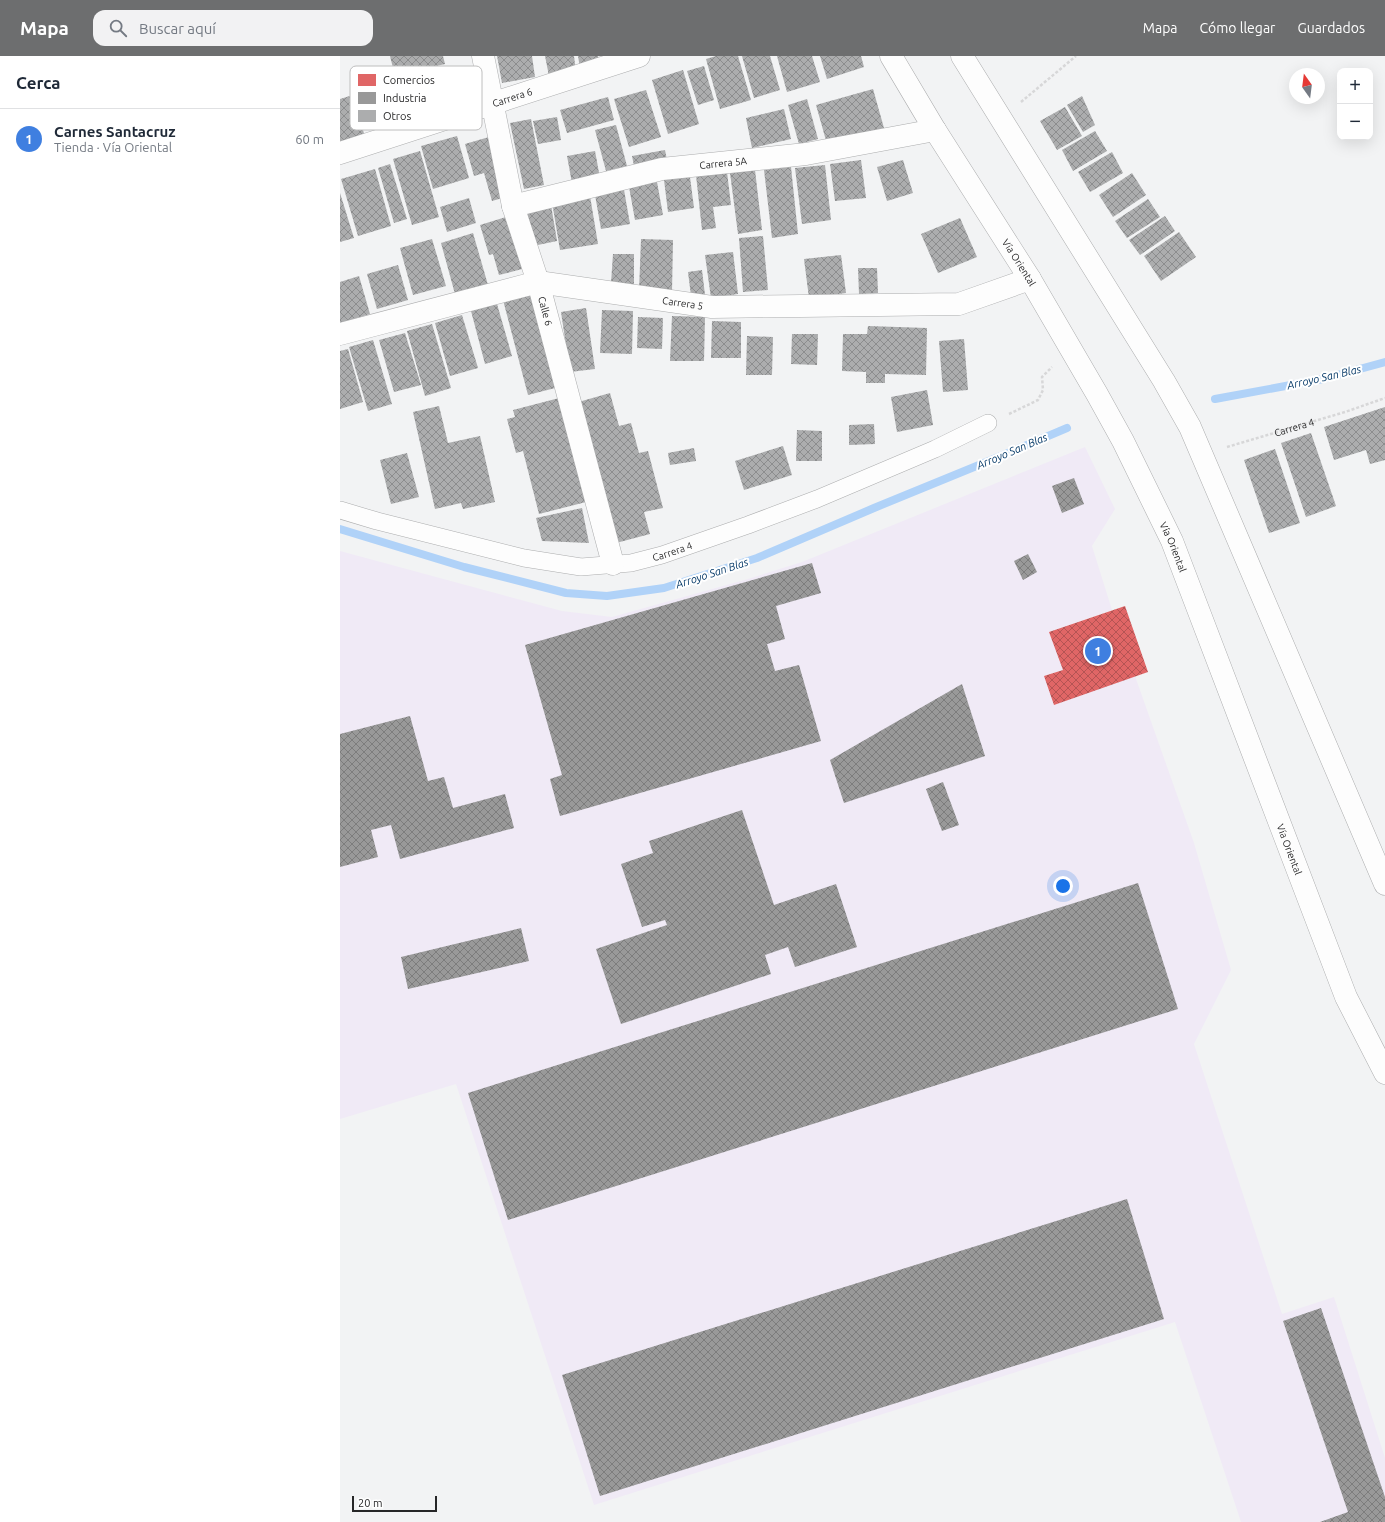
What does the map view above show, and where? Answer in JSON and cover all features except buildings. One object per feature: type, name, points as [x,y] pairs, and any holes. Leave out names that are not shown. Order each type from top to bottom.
[{"type":"main road","name":"Calle 6","points":[[483,56],[513,206],[538,282],[613,564]]},
{"type":"main road","name":"Carrera 6","points":[[482,106],[639,56]]},
{"type":"main road","name":"Vía Oriental","points":[[891,56],[935,130],[1030,279],[1098,394],[1172,541],[1346,997],[1385,1073]]},
{"type":"main road","points":[[962,56],[1164,381],[1190,427],[1385,884]]},
{"type":"main road","name":"Carrera 6","points":[[340,153],[410,130]]},
{"type":"main road","name":"Carrera 5A","points":[[513,206],[662,169],[806,154],[935,130]]},
{"type":"main road","name":"Carrera 5","points":[[340,334],[538,282],[712,307],[958,304],[1030,279]]},
{"type":"lane","name":"Carrera 4","points":[[340,510],[524,558],[582,567],[631,563],[662,555],[817,499],[935,449],[988,423]]},
{"type":"path","points":[[1000,118],[1076,56]]},
{"type":"path","points":[[988,423],[1038,400],[1043,390],[1042,376],[1071,349]]},
{"type":"path","name":"Carrera 4","points":[[1202,454],[1267,436],[1385,398]]},
{"type":"shaded area","points":[[1085,447],[1115,509],[1092,546],[1112,610],[1050,632],[1063,670],[1044,676],[1135,676],[1194,843],[1231,970],[1194,1044],[1282,1314],[1334,1297],[1385,1458],[1385,1522],[1241,1522],[1175,1322],[594,1505],[456,1084],[340,1119],[340,551],[562,611],[612,617],[748,579],[802,562]]},
{"type":"waterway","name":"Arroyo San Blas","points":[[1215,399],[1323,379],[1385,362]]},
{"type":"waterway","name":"Arroyo San Blas","points":[[340,529],[464,567],[566,593],[607,596],[664,588],[757,558],[1067,428]]},
{"type":"place","name":"Carnes Santacruz","points":[[1098,651]]}]
